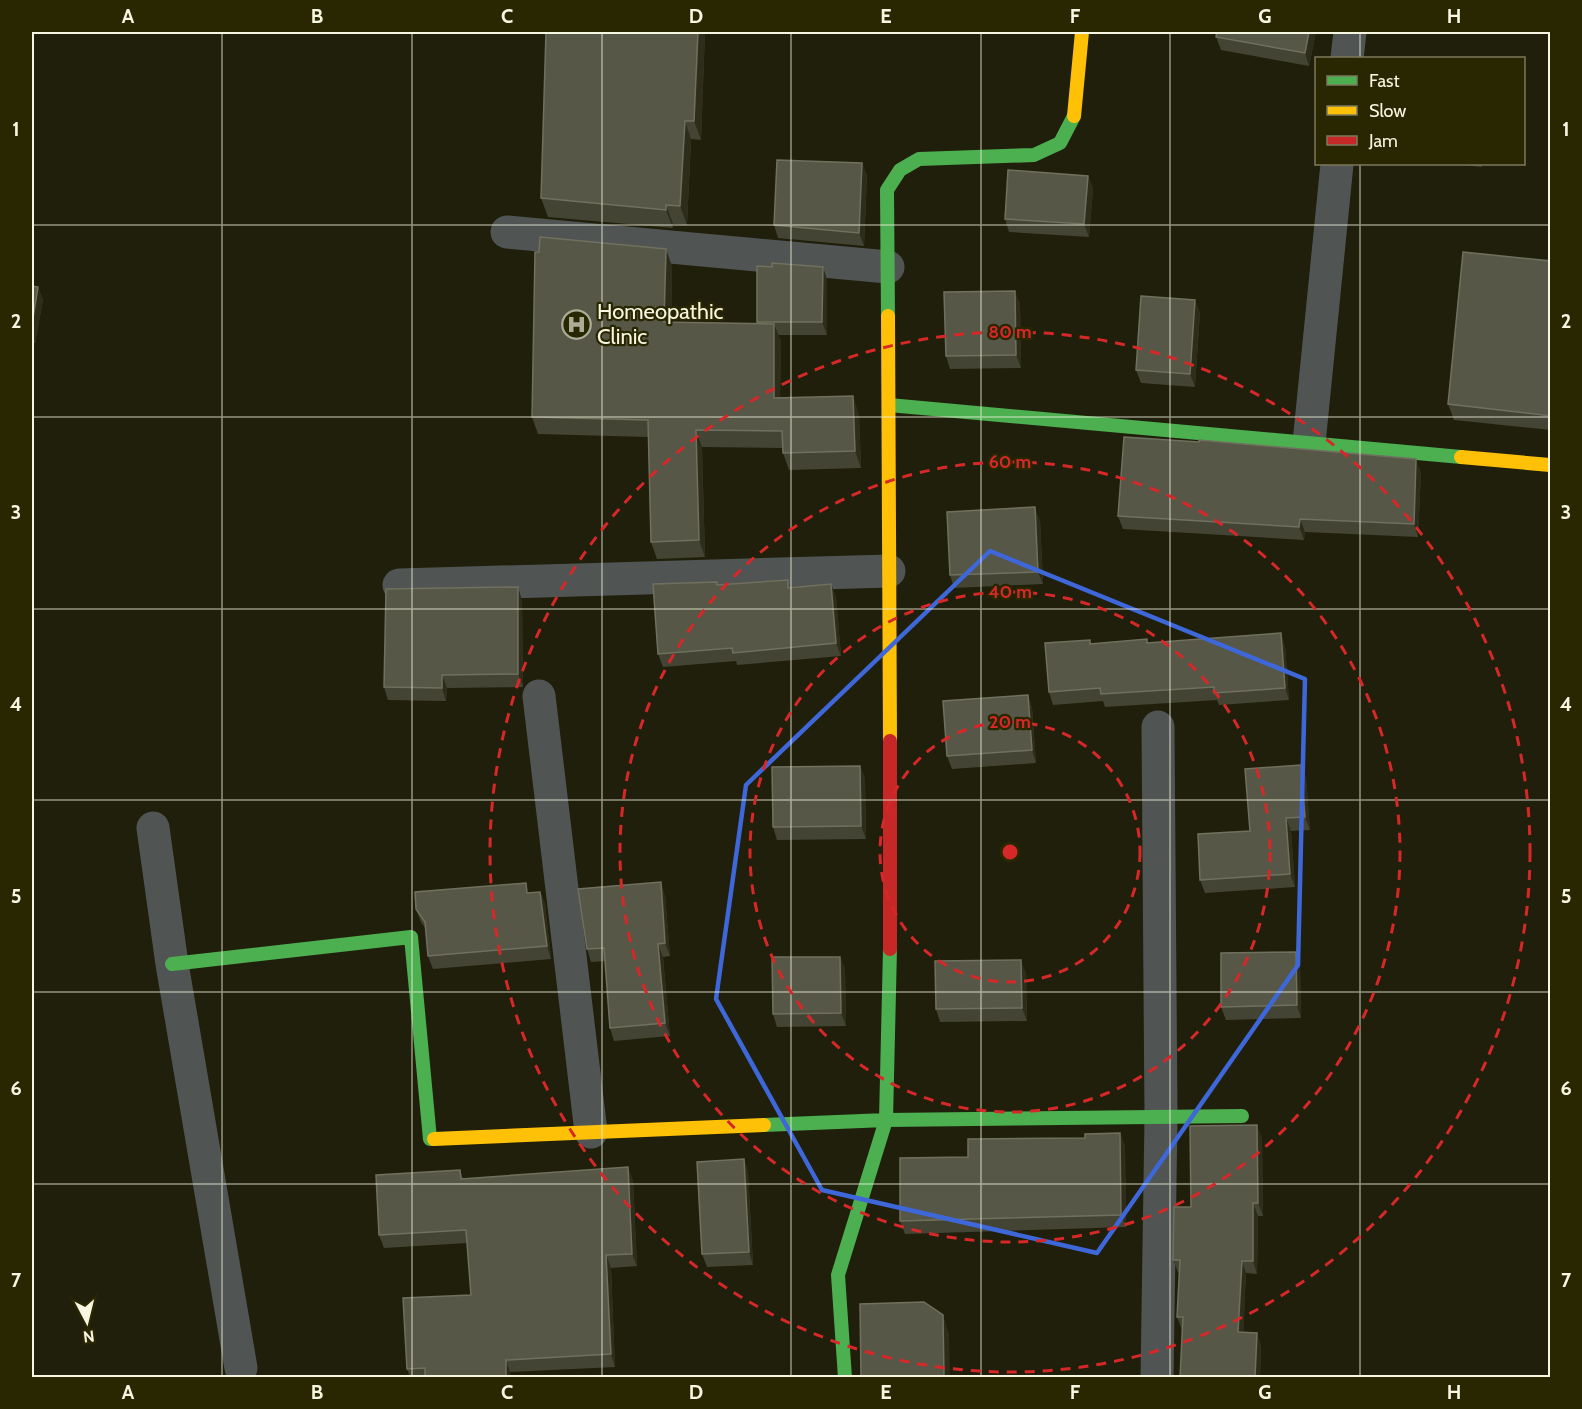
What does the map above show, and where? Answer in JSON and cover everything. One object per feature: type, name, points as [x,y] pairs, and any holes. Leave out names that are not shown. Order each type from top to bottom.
[{"type":"street","points":[[845,1377],[838,1275],[886,1120],[891,892],[887,190],[900,170],[919,159],[1034,155],[1060,143],[1074,118],[1082,32]]},
{"type":"street","points":[[1347,57],[1350,32]]},
{"type":"street","points":[[1309,443],[1337,165]]},
{"type":"street","points":[[507,232],[888,267]]},
{"type":"street","points":[[889,405],[1551,465]]},
{"type":"street","points":[[399,585],[889,571]]},
{"type":"street","points":[[539,696],[591,1132]]},
{"type":"street","points":[[1156,1377],[1161,1117],[1158,727]]},
{"type":"street","points":[[153,828],[172,964],[241,1368]]},
{"type":"street","points":[[172,964],[411,937],[430,1139],[886,1120],[1242,1116]]},
{"type":"highlighted area","points":[[990,551],[1305,679],[1298,965],[1097,1253],[822,1190],[716,999],[746,785]]},
{"type":"building","points":[[546,32],[698,32],[694,121],[685,121],[680,206],[666,205],[666,210],[541,198]]},
{"type":"building","points":[[1217,32],[1309,32],[1305,53],[1216,37]]},
{"type":"building","points":[[777,160],[862,163],[859,233],[774,225]]},
{"type":"building","points":[[1008,170],[1088,176],[1084,224],[1005,219]]},
{"type":"building","points":[[540,237],[666,249],[664,322],[774,324],[774,398],[853,396],[855,451],[783,453],[782,431],[696,430],[699,540],[651,542],[648,420],[532,417],[535,252],[539,252]]},
{"type":"building","points":[[1463,252],[1551,261],[1551,416],[1448,404]]},
{"type":"building","points":[[772,263],[823,267],[822,322],[757,322],[757,266],[772,267]]},
{"type":"building","points":[[32,286],[38,287],[32,324]]},
{"type":"building","points":[[1015,291],[1016,355],[946,356],[944,292]]},
{"type":"building","points":[[1141,296],[1195,300],[1190,374],[1136,370]]},
{"type":"building","points":[[1124,437],[1199,442],[1199,440],[1416,459],[1414,524],[1300,519],[1299,527],[1118,516]]},
{"type":"building","points":[[1035,507],[1038,572],[950,575],[947,512]]},
{"type":"building","points":[[788,580],[788,588],[831,584],[836,643],[733,653],[732,648],[658,654],[653,584],[717,582],[717,585]]},
{"type":"building","points":[[518,587],[518,674],[442,675],[442,688],[384,687],[386,589]]},
{"type":"building","points":[[1281,633],[1285,688],[1214,693],[1214,687],[1101,694],[1100,688],[1049,692],[1045,643],[1090,640],[1090,644],[1147,639],[1147,643]]},
{"type":"building","points":[[1028,695],[1032,750],[947,756],[943,701]]},
{"type":"building","points":[[1301,765],[1305,817],[1286,818],[1290,874],[1200,880],[1198,834],[1250,831],[1245,769]]},
{"type":"building","points":[[860,766],[861,826],[773,827],[772,767]]},
{"type":"building","points":[[661,882],[665,943],[658,944],[665,1023],[610,1028],[604,948],[587,949],[578,889]]},
{"type":"building","points":[[526,883],[527,893],[540,892],[547,946],[428,956],[425,922],[416,909],[415,892]]},
{"type":"building","points":[[1296,952],[1297,1005],[1221,1007],[1221,953]]},
{"type":"building","points":[[772,957],[840,957],[841,1013],[773,1014]]},
{"type":"building","points":[[1021,960],[1022,1008],[936,1009],[935,961]]},
{"type":"building","points":[[1257,1125],[1258,1203],[1253,1203],[1253,1261],[1242,1261],[1238,1332],[1257,1333],[1255,1377],[1180,1377],[1183,1317],[1177,1317],[1180,1260],[1173,1260],[1174,1207],[1191,1207],[1190,1126]]},
{"type":"building","points":[[1120,1133],[1121,1215],[900,1221],[900,1158],[968,1157],[968,1139],[1085,1138],[1085,1134]]},
{"type":"building","points":[[744,1159],[749,1252],[702,1254],[697,1162]]},
{"type":"building","points":[[628,1167],[632,1254],[606,1255],[611,1354],[506,1360],[506,1377],[425,1377],[425,1368],[407,1369],[403,1298],[471,1295],[466,1230],[379,1235],[376,1175],[460,1170],[461,1179]]},
{"type":"building","points":[[924,1302],[943,1315],[944,1377],[861,1377],[860,1304]]},
{"type":"traffic: fast","points":[[888,316],[887,190],[900,170],[919,159],[1034,155],[1060,143],[1074,116]]},
{"type":"traffic: fast","points":[[889,405],[1461,457]]},
{"type":"traffic: fast","points":[[172,964],[411,937],[430,1139],[434,1139]]},
{"type":"traffic: fast","points":[[845,1378],[838,1275],[886,1120],[890,949]]},
{"type":"traffic: fast","points":[[764,1125],[886,1120],[1242,1116]]},
{"type":"traffic: slow","points":[[1074,116],[1082,32]]},
{"type":"traffic: slow","points":[[888,316],[890,741]]},
{"type":"traffic: slow","points":[[1461,457],[1550,465]]},
{"type":"traffic: slow","points":[[434,1139],[764,1125]]},
{"type":"traffic: jam","points":[[890,741],[890,949]]},
{"type":"place","name":"Homeopathic Clinic","points":[[576,324]]}]
